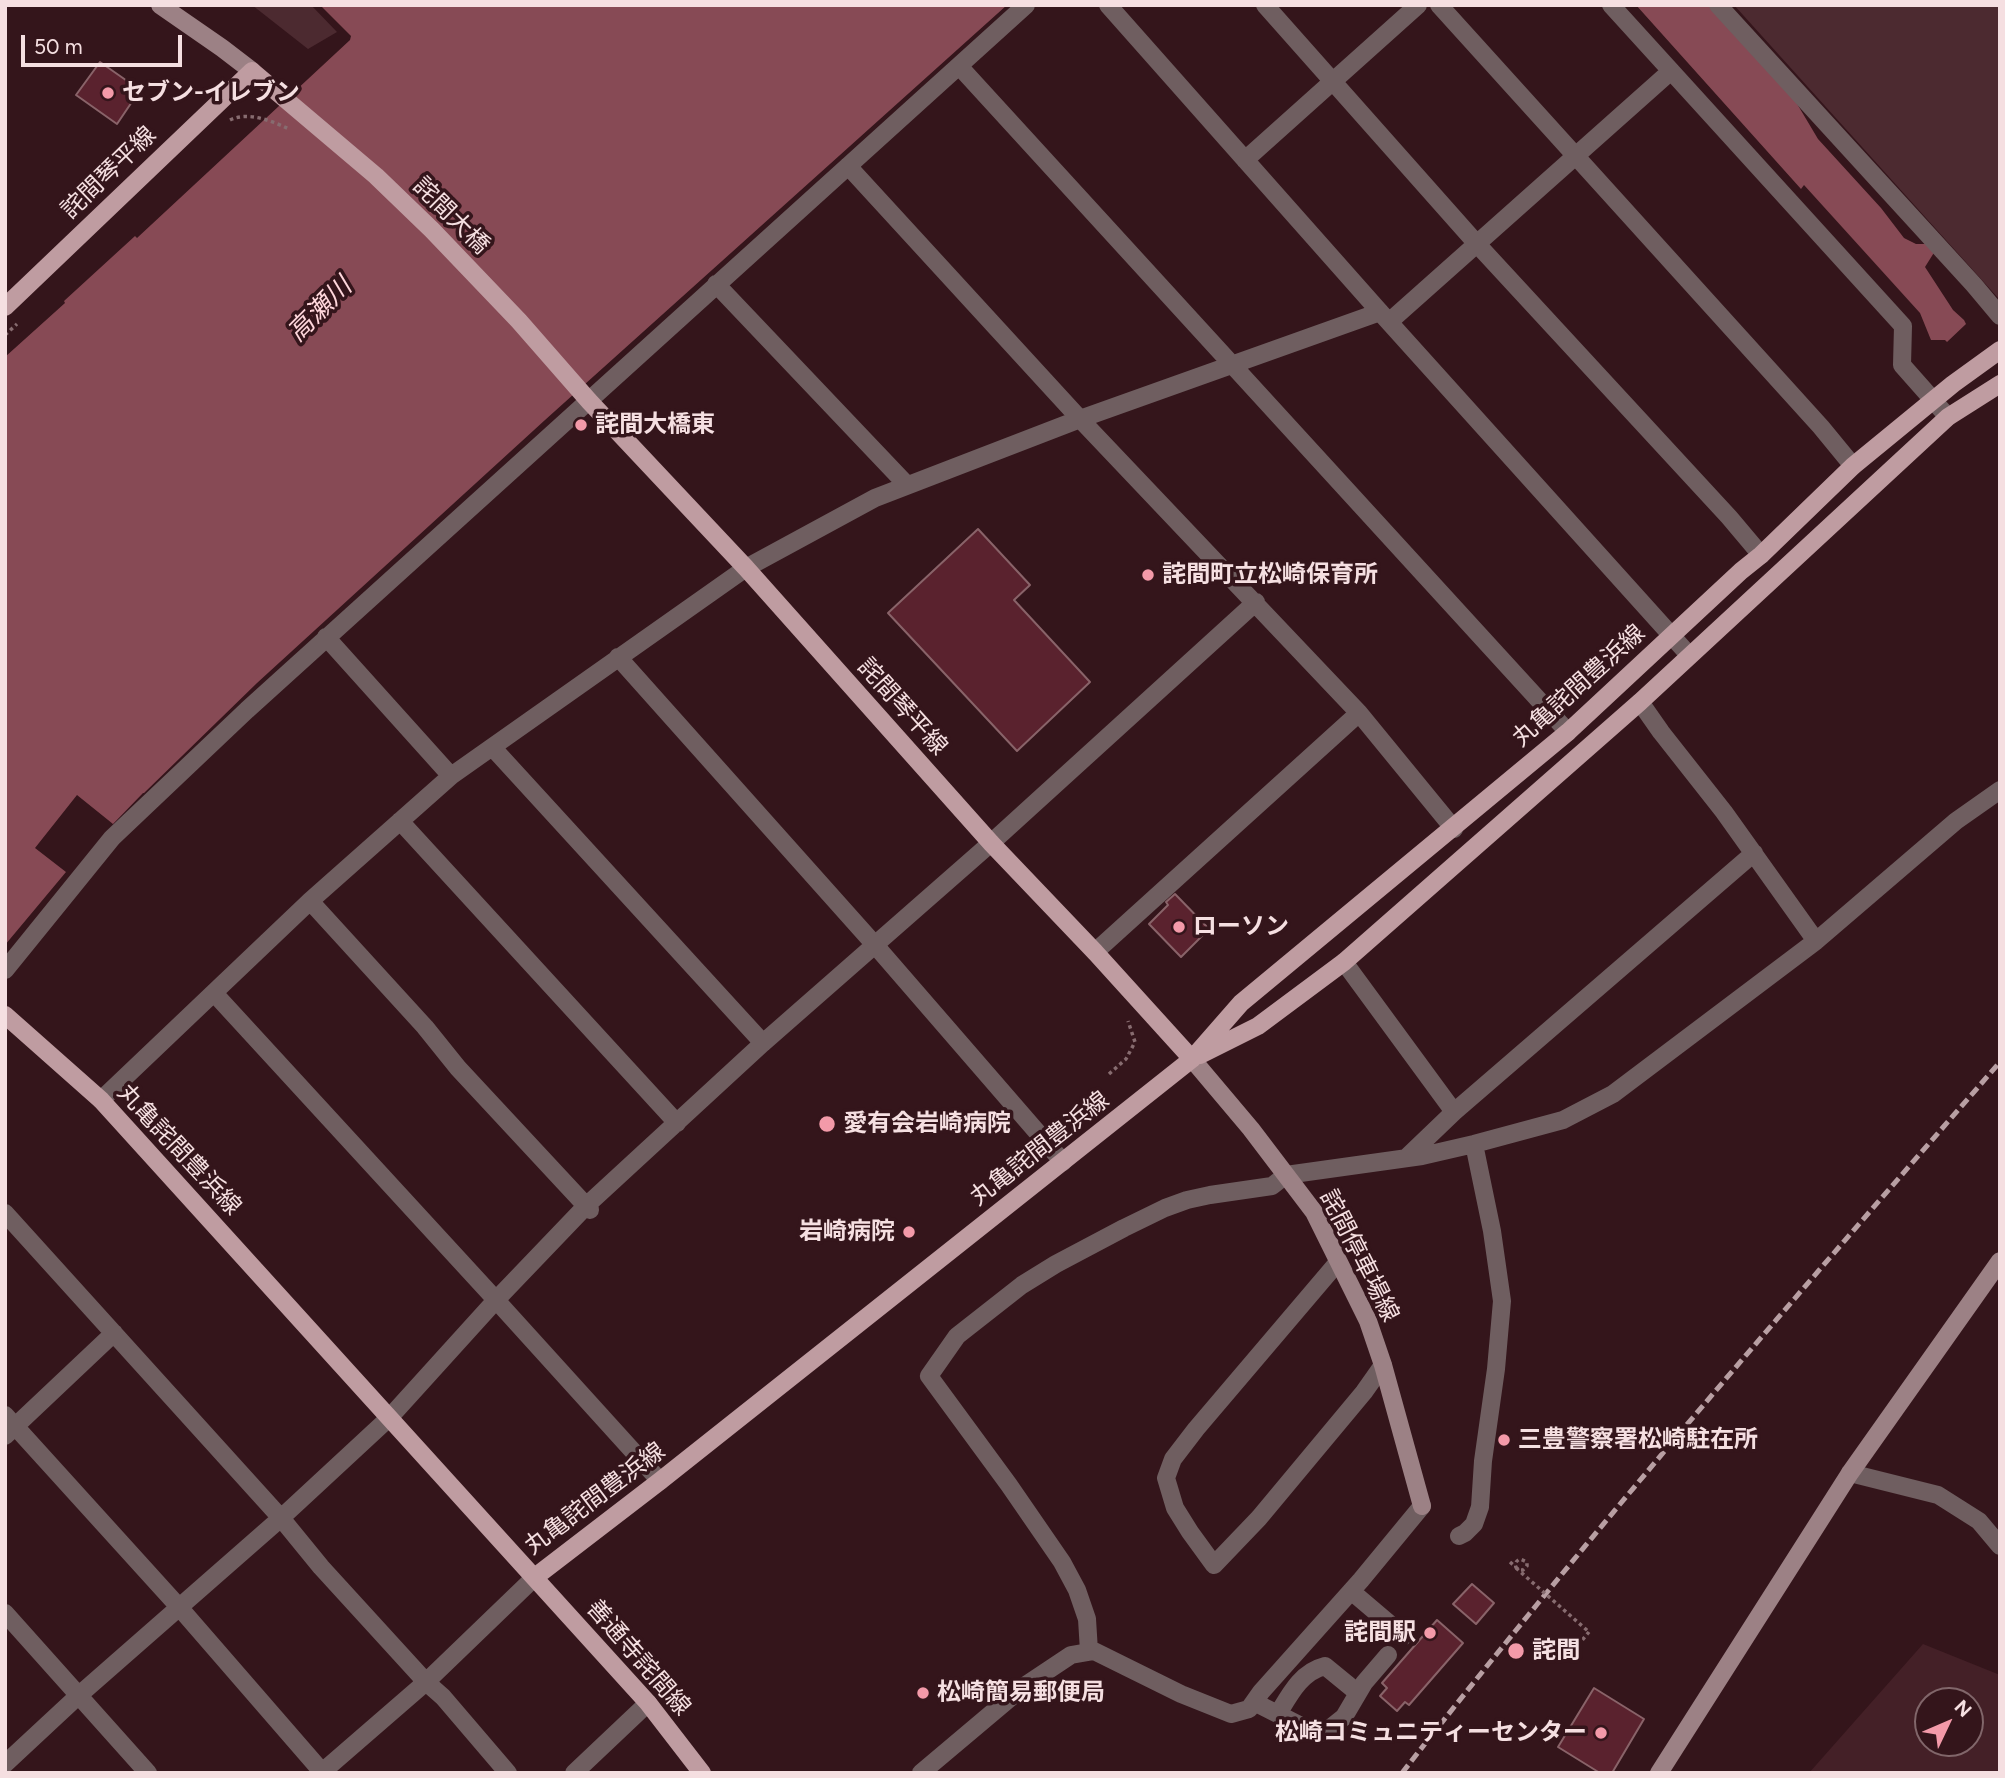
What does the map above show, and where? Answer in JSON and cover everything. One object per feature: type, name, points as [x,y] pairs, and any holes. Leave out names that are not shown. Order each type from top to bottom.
[{"type":"main road","points":[[160,5],[252,71]]},
{"type":"main road","name":"詫間大橋","points":[[252,71],[376,176],[432,230],[576,385]]},
{"type":"main road","name":"詫間琴平線","points":[[5,307],[252,71]]},
{"type":"main road","name":"丸亀詫間豊浜線","points":[[5,1016],[101,1100],[535,1577],[660,1482],[1192,1059],[1241,1003],[1568,732],[1761,555],[1853,466],[1953,384],[2000,350]]},
{"type":"main road","name":"丸亀詫間豊浜線","points":[[1192,1059],[1258,1026],[1344,962],[1640,702],[1948,417],[2000,384]]},
{"type":"main road","name":"詫間琴平線","points":[[576,385],[746,568],[991,843],[1192,1059]]},
{"type":"main road","name":"詫間停車場線","points":[[1192,1059],[1251,1129],[1314,1212],[1368,1321],[1422,1506]]},
{"type":"main road","points":[[1659,1773],[1850,1473],[1999,1266]]},
{"type":"main road","name":"善通寺詫間線","points":[[535,1577],[648,1703],[702,1773]]},
{"type":"street","points":[[5,970],[112,838],[247,710],[1026,5]]},
{"type":"street","points":[[1108,5],[1384,317],[1689,654]]},
{"type":"street","points":[[1265,5],[1477,244],[1761,555]]},
{"type":"street","points":[[1245,160],[1418,5]]},
{"type":"street","points":[[1440,5],[1821,427],[1853,466]]},
{"type":"street","points":[[1612,5],[1903,326],[1902,365],[1948,417]]},
{"type":"street","points":[[1718,5],[2000,316]]},
{"type":"street","points":[[959,66],[1568,732]]},
{"type":"street","points":[[101,1100],[310,901],[450,776],[746,568],[874,498],[907,485],[1080,419],[1384,317],[1477,244],[1671,71]]},
{"type":"street","points":[[848,166],[1080,419],[1359,713],[1454,829]]},
{"type":"street","points":[[716,285],[907,485]]},
{"type":"street","points":[[5,1764],[390,1417],[496,1300],[588,1208],[763,1043],[991,843],[1256,602]]},
{"type":"street","points":[[326,638],[450,776]]},
{"type":"street","points":[[618,657],[875,945],[1063,1162]]},
{"type":"street","points":[[1640,702],[1754,853],[1816,941]]},
{"type":"street","points":[[1095,952],[1359,713]]},
{"type":"street","points":[[493,748],[763,1043]]},
{"type":"street","points":[[1089,1651],[1087,1619],[1077,1590],[1062,1562],[929,1376],[957,1336],[1023,1285],[1056,1264],[1164,1208],[1210,1195],[1272,1186],[1286,1175],[1406,1158],[1474,1144],[1563,1120],[1613,1094],[1816,941],[1956,821],[2000,790]]},
{"type":"street","points":[[400,821],[677,1123]]},
{"type":"street","points":[[1406,1158],[1454,1112],[1754,853]]},
{"type":"street","points":[[310,901],[425,1027],[458,1068],[588,1208]]},
{"type":"street","points":[[1344,962],[1454,1112]]},
{"type":"street","points":[[214,993],[660,1482]]},
{"type":"street","points":[[1459,1536],[1474,1524],[1480,1507],[1502,1301],[1492,1231],[1474,1144]]},
{"type":"street","points":[[5,1213],[281,1518],[321,1567],[426,1682],[443,1697],[508,1773]]},
{"type":"street","points":[[1338,1262],[1173,1459],[1166,1478],[1175,1508],[1214,1565],[1259,1518],[1364,1392],[1383,1365]]},
{"type":"street","points":[[114,1333],[9,1426],[179,1607],[322,1772],[426,1682],[535,1577]]},
{"type":"street","points":[[1850,1473],[1938,1495],[1979,1521],[2000,1546]]},
{"type":"street","points":[[921,1773],[1023,1687],[1071,1655],[1089,1651],[1231,1714],[1250,1709],[1422,1506]]},
{"type":"street","points":[[1351,1591],[1404,1636]]},
{"type":"street","points":[[5,1613],[148,1773]]},
{"type":"street","points":[[1254,1702],[1313,1732],[1324,1733],[1344,1717],[1364,1683],[1388,1655]]},
{"type":"street","points":[[1278,1714],[1299,1682],[1312,1669],[1325,1666],[1359,1693]]},
{"type":"street","points":[[574,1773],[648,1703]]},
{"type":"path","points":[[255,117],[290,130]]},
{"type":"path","points":[[1510,1562],[1519,1570],[1522,1570],[1527,1566],[1524,1559],[1517,1560],[1516,1564],[1516,1568],[1589,1632],[1569,1656]]},
{"type":"shaded area","points":[[252,5],[311,5],[337,32],[308,49]]},
{"type":"shaded area","points":[[1734,5],[2000,5],[2000,300]]},
{"type":"shaded area","points":[[1923,1644],[2000,1675],[2000,1773],[1809,1773]]},
{"type":"water","name":"高瀬川","points":[[320,5],[1007,5],[257,683],[113,824],[77,795],[35,848],[66,872],[5,945],[5,357],[350,40],[351,36]]},
{"type":"water","points":[[1636,5],[1708,5],[1793,97],[1818,139],[1881,208],[1904,238],[1916,244],[1928,244],[1935,251],[1925,267],[1953,310],[1966,324],[1947,342],[1931,340],[1920,313],[1804,185],[1801,189]]},
{"type":"building","name":"セブン-イレブン","points":[[100,62],[140,90],[117,124],[76,95]]},
{"type":"building","points":[[978,529],[1030,585],[1014,600],[1090,682],[1017,751],[888,613]]},
{"type":"building","name":"ローソン","points":[[1175,894],[1209,929],[1181,957],[1149,924]]},
{"type":"building","points":[[1472,1584],[1494,1603],[1476,1624],[1453,1604]]},
{"type":"building","points":[[1437,1620],[1463,1643],[1409,1705],[1405,1702],[1397,1711],[1380,1696],[1387,1688],[1382,1683]]},
{"type":"building","name":"松崎コミュニティーセンター","points":[[1594,1688],[1644,1719],[1612,1773],[1600,1773],[1558,1747]]},
{"type":"railway","points":[[1402,1773],[1621,1503],[2000,1062]]},
{"type":"place","name":"セブン-イレブン","points":[[108,93]]},
{"type":"place","name":"詫間大橋東","points":[[581,425]]},
{"type":"place","name":"詫間町立松崎保育所","points":[[1148,575]]},
{"type":"place","name":"ローソン","points":[[1179,927]]},
{"type":"place","name":"愛有会岩崎病院","points":[[827,1124]]},
{"type":"place","name":"岩崎病院","points":[[909,1232]]},
{"type":"place","name":"三豊警察署松崎駐在所","points":[[1504,1440]]},
{"type":"place","name":"詫間駅","points":[[1430,1633]]},
{"type":"place","name":"詫間","points":[[1516,1651]]},
{"type":"place","name":"松崎簡易郵便局","points":[[923,1693]]},
{"type":"place","name":"松崎コミュニティーセンター","points":[[1601,1733]]}]
